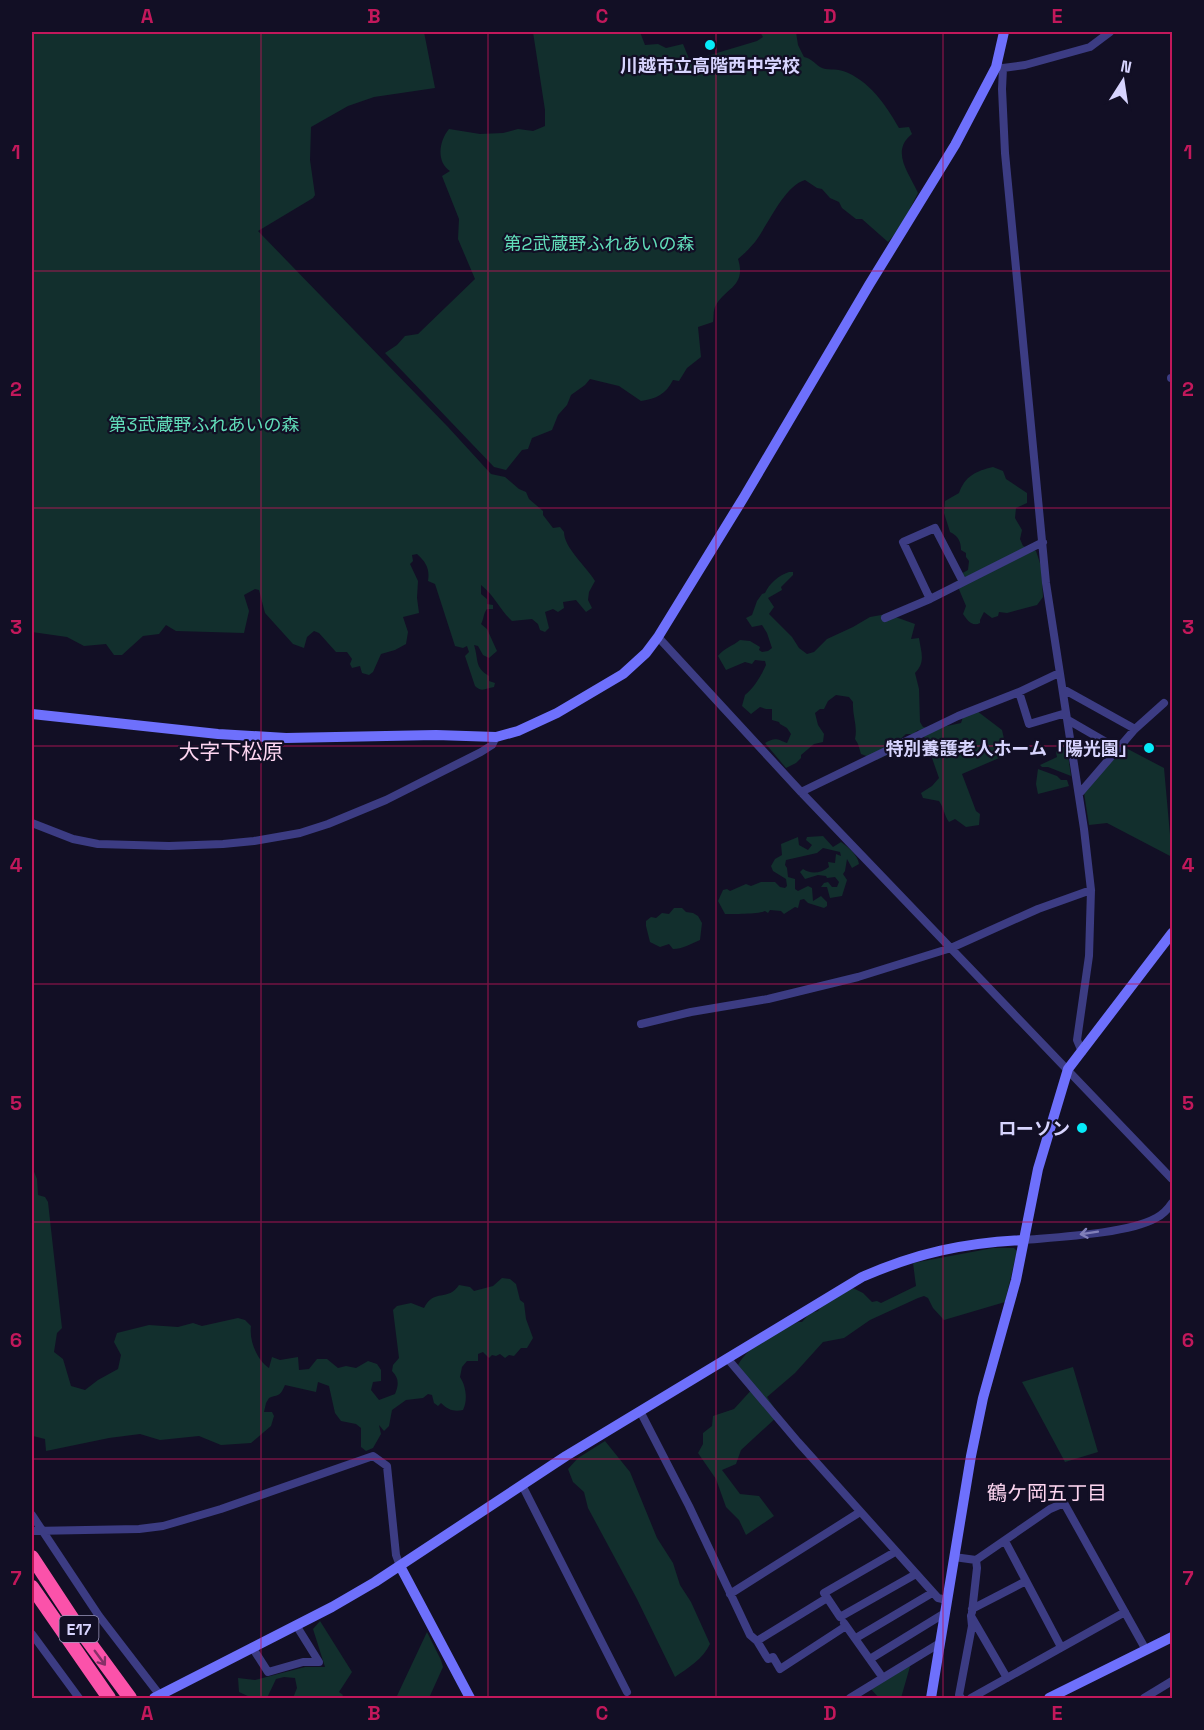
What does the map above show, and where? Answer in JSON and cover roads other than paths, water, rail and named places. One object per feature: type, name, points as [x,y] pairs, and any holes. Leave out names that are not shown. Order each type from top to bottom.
[{"type":"highway","name":"E17","points":[[32,1557],[78,1627],[130,1698]]},
{"type":"highway","name":"E17","points":[[32,1587],[109,1698]]},
{"type":"street","points":[[1004,32],[1000,68],[1005,153],[1046,584],[1079,795],[1091,890],[1089,956],[1077,1040],[1082,1052]]},
{"type":"street","points":[[1000,68],[1025,65],[1090,46],[1110,32]]},
{"type":"street","points":[[32,714],[218,734],[286,738],[436,735],[496,738],[518,731],[557,713],[623,674],[646,653],[658,637],[1000,68]]},
{"type":"street","points":[[930,599],[903,542],[935,528],[963,582]]},
{"type":"street","points":[[885,618],[930,599],[1043,542]]},
{"type":"street","points":[[658,637],[801,792],[1173,1179]]},
{"type":"street","points":[[801,792],[958,716],[1059,673]]},
{"type":"street","points":[[1063,689],[1135,729]]},
{"type":"street","points":[[1018,692],[1029,724],[1067,717],[1118,749]]},
{"type":"street","points":[[1079,795],[1135,729],[1164,704]]},
{"type":"street","points":[[32,824],[73,839],[117,845],[223,844],[300,833],[386,800],[481,752],[492,745],[496,738]]},
{"type":"street","points":[[641,1024],[691,1012],[768,999],[858,977],[951,948],[1038,909],[1091,890]]},
{"type":"street","points":[[931,1698],[971,1456],[983,1398],[1014,1289],[1038,1169],[1068,1069],[1173,933]]},
{"type":"street","points":[[32,1515],[99,1616],[158,1697],[333,1607],[640,1410],[862,1277],[910,1257],[946,1248],[1084,1234],[1147,1222],[1162,1214],[1173,1203]]},
{"type":"street","points":[[727,1358],[932,1593],[938,1598],[947,1600]]},
{"type":"street","points":[[640,1410],[689,1506],[750,1635],[757,1641],[768,1659],[773,1657],[780,1669],[846,1626]]},
{"type":"street","points":[[32,1531],[139,1529],[163,1526],[221,1509],[372,1456],[387,1466],[396,1555],[400,1566],[470,1698]]},
{"type":"street","points":[[522,1485],[627,1692]]},
{"type":"street","points":[[954,1557],[976,1560],[1050,1509],[1064,1503],[1146,1650]]},
{"type":"street","points":[[730,1594],[860,1512]]},
{"type":"street","points":[[1005,1541],[1061,1647]]},
{"type":"street","points":[[883,1678],[824,1593],[895,1552]]},
{"type":"street","points":[[961,1698],[959,1695],[972,1626],[976,1560]]},
{"type":"street","points":[[840,1617],[915,1574]]},
{"type":"street","points":[[972,1613],[1026,1581]]},
{"type":"street","points":[[856,1638],[932,1593]]},
{"type":"street","points":[[757,1641],[827,1598]]},
{"type":"street","points":[[870,1659],[945,1612]]},
{"type":"street","points":[[971,1698],[1125,1612]]},
{"type":"street","points":[[972,1613],[1007,1678]]},
{"type":"street","points":[[252,1647],[268,1672],[303,1662],[319,1662],[296,1625]]},
{"type":"street","points":[[32,1634],[79,1698]]},
{"type":"street","points":[[1049,1698],[1173,1637]]},
{"type":"street","points":[[850,1698],[940,1643]]},
{"type":"street","points":[[1144,1698],[1173,1681]]},
{"type":"place","name":"川越市立高階西中学校","points":[[710,45]]},
{"type":"place","name":"特別養護老人ホーム「陽光園」","points":[[1149,748]]},
{"type":"place","name":"ローソン","points":[[1082,1128]]},
{"type":"district","name":"大字下松原","points":[[231,751]]},
{"type":"district","name":"鶴ケ岡五丁目","points":[[1047,1493]]},
{"type":"park label","name":"第2武蔵野ふれあいの森","points":[[599,243]]},
{"type":"park label","name":"第3武蔵野ふれあいの森","points":[[204,424]]}]
